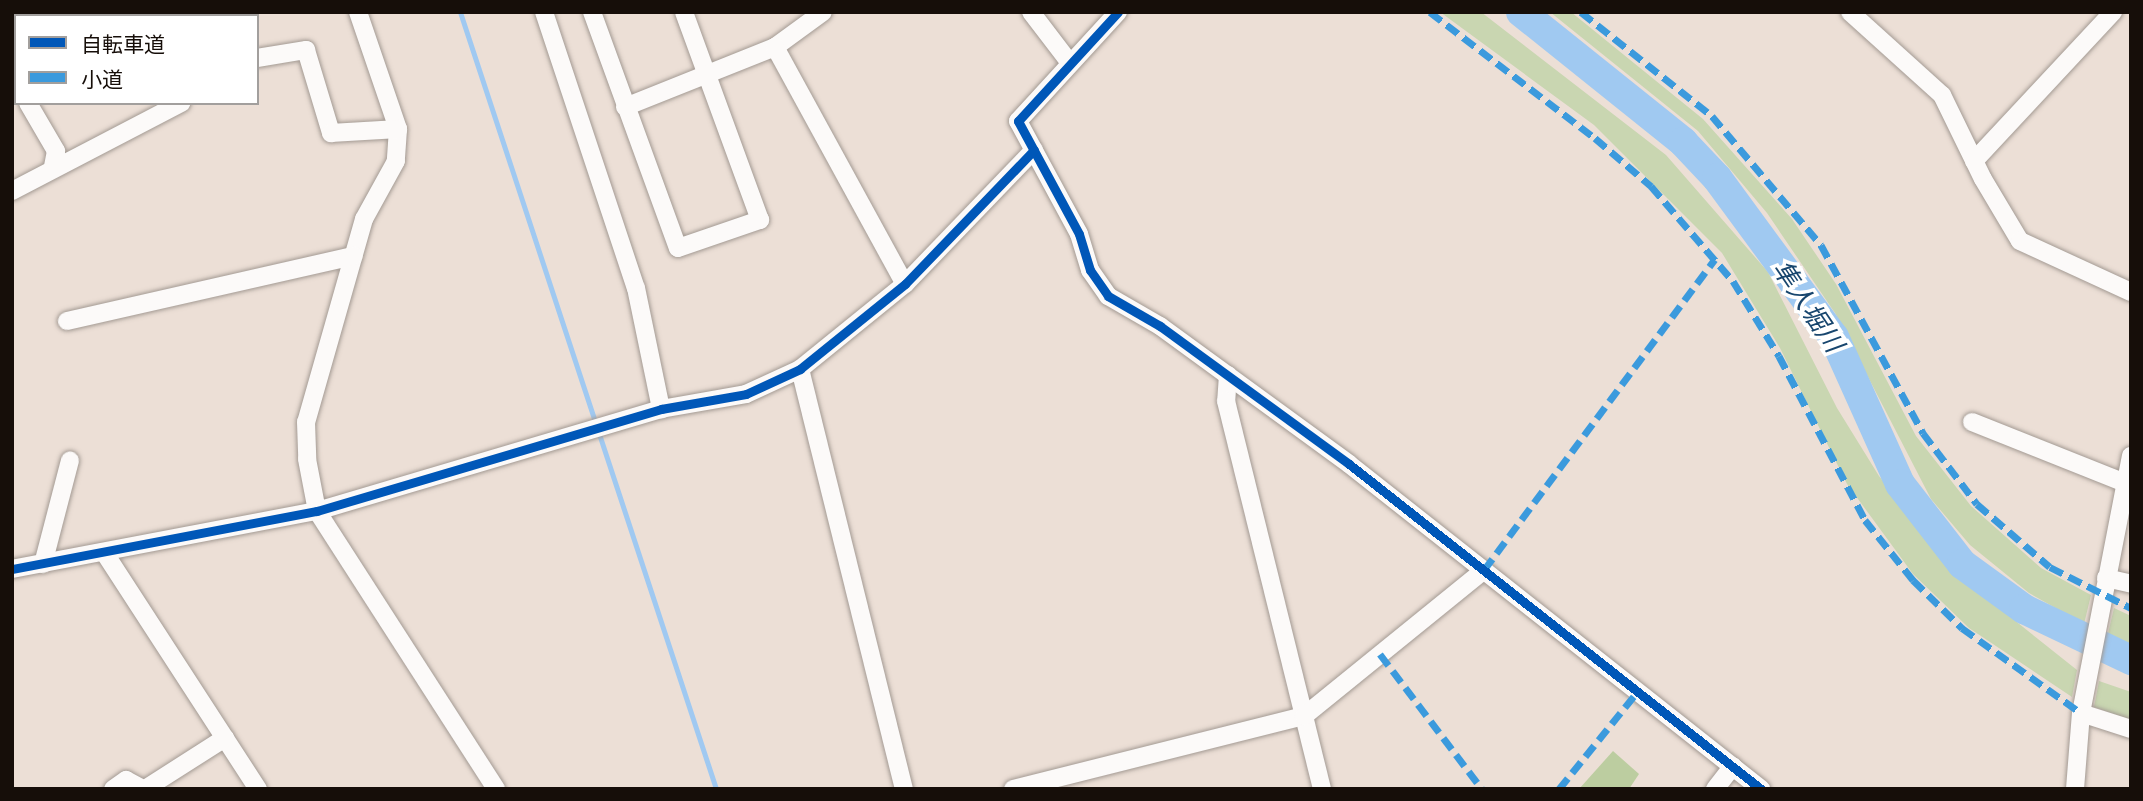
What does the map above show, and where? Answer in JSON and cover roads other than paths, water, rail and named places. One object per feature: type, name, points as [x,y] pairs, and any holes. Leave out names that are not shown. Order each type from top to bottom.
[{"type":"street","points":[[358,12],[398,129],[396,161],[364,219],[306,422],[307,459],[317,511],[496,789]]},
{"type":"street","points":[[544,12],[636,288],[660,409]]},
{"type":"street","points":[[592,12],[678,248],[760,220],[705,76],[684,12]]},
{"type":"street","points":[[625,107],[775,47],[823,12]]},
{"type":"street","points":[[1031,12],[1070,63]]},
{"type":"street","points":[[1118,12],[1018,121],[1079,234],[1090,270],[1108,296],[1160,326],[1484,569],[1761,789]]},
{"type":"street","points":[[1850,12],[1942,95],[1974,161],[2020,241],[2131,292]]},
{"type":"street","points":[[1974,161],[2113,12]]},
{"type":"street","points":[[775,47],[905,284]]},
{"type":"street","points":[[259,58],[306,50],[331,132],[398,129]]},
{"type":"street","points":[[29,105],[56,151],[53,167]]},
{"type":"street","points":[[12,191],[53,167],[177,105]]},
{"type":"street","points":[[12,569],[317,511],[660,409],[746,394],[800,369],[905,284],[1034,150]]},
{"type":"street","points":[[67,321],[354,256]]},
{"type":"street","points":[[800,369],[904,789]]},
{"type":"street","points":[[1228,376],[1226,401],[1322,789]]},
{"type":"street","points":[[1972,422],[2128,471],[2081,713],[2075,789]]},
{"type":"street","points":[[43,564],[70,460]]},
{"type":"street","points":[[104,552],[258,789]]},
{"type":"street","points":[[1013,789],[1304,716],[1484,569]]},
{"type":"street","points":[[2104,587],[2131,584]]},
{"type":"street","points":[[2081,713],[2131,729]]},
{"type":"street","points":[[113,789],[125,780],[144,789],[225,738]]},
{"type":"street","points":[[1715,789],[1733,766]]},
{"type":"waterway","points":[[460,12],[716,789]]},
{"type":"waterway","name":"隼人堀川","points":[[1521,12],[1683,142],[1717,178],[1834,337],[1900,484],[1962,564],[2024,609],[2131,660]]}]
